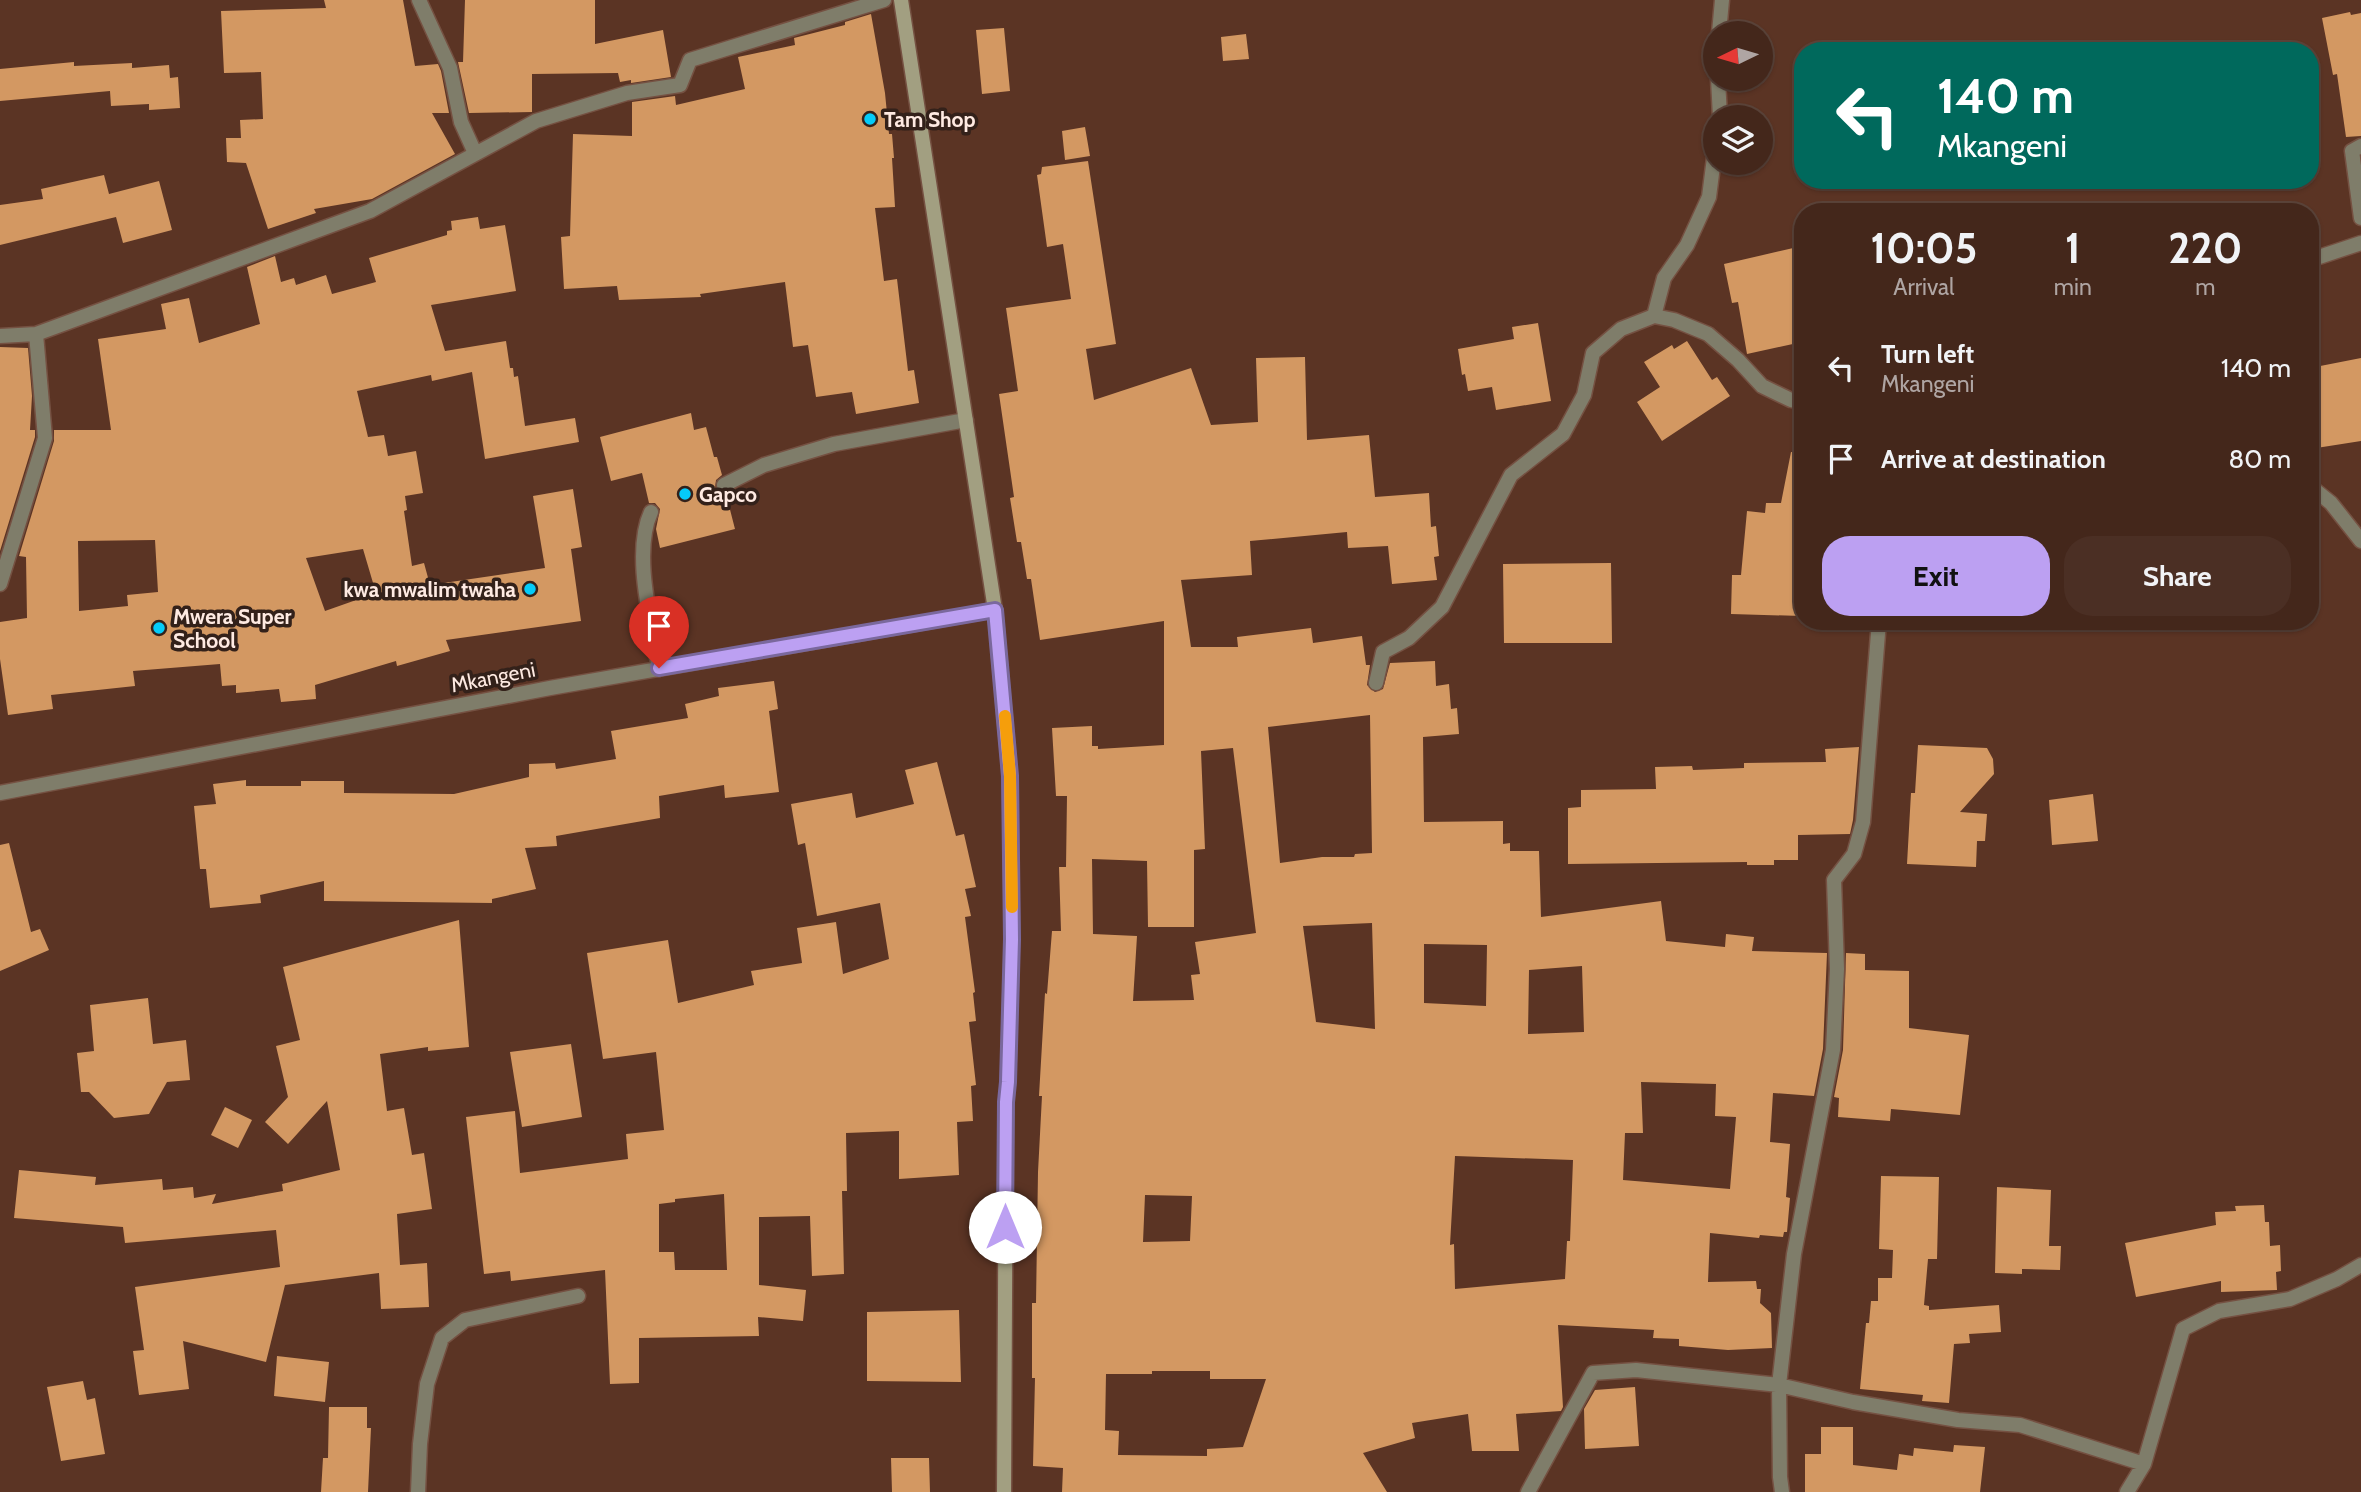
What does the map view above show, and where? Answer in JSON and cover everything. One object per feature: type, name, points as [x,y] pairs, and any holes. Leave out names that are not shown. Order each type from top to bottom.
[{"type":"main road","points":[[901,0],[995,610],[1010,776],[1012,939],[1006,1102],[1004,1492]]},
{"type":"street","points":[[419,0],[450,68],[461,122],[475,153]]},
{"type":"street","points":[[0,336],[36,334],[370,211],[536,121],[626,93],[680,85],[691,60],[884,0]]},
{"type":"street","points":[[1720,21],[1722,0]]},
{"type":"street","points":[[2361,146],[2353,151],[2361,218]]},
{"type":"street","points":[[1654,316],[1664,278],[1686,245],[1709,197],[1712,175]]},
{"type":"street","points":[[2319,257],[2361,243]]},
{"type":"street","points":[[1376,683],[1382,652],[1409,638],[1442,607],[1511,475],[1563,434],[1584,395],[1593,353],[1621,329],[1654,316],[1674,320],[1709,334],[1762,386],[1794,401]]},
{"type":"street","points":[[0,584],[45,439],[36,334]]},
{"type":"street","points":[[724,485],[764,465],[834,444],[966,420]]},
{"type":"street","points":[[2319,493],[2331,503],[2361,541]]},
{"type":"street","points":[[651,512],[646,523],[642,555],[659,668]]},
{"type":"street","name":"Mkangeni","points":[[0,793],[659,668],[995,610]]},
{"type":"street","points":[[1782,1492],[1779,1385],[1794,1254],[1833,1050],[1837,969],[1834,880],[1854,854],[1863,822],[1878,630]]},
{"type":"street","points":[[2127,1492],[2144,1464],[2183,1329],[2218,1311],[2290,1299],[2337,1279],[2361,1265]]},
{"type":"street","points":[[418,1492],[427,1384],[442,1339],[465,1320],[578,1296]]},
{"type":"street","points":[[1528,1492],[1593,1373],[1636,1370],[1779,1385],[1853,1402],[1945,1418],[2020,1425],[2144,1464]]},
{"type":"building","points":[[324,0],[403,0],[415,66],[438,64],[441,71],[449,113],[432,113],[455,154],[372,199],[314,209],[316,213],[268,229],[246,163],[227,162],[226,138],[241,138],[240,120],[263,119],[261,72],[224,73],[221,11],[326,8]]},
{"type":"building","points":[[465,0],[595,0],[595,44],[663,30],[671,77],[631,83],[631,80],[620,82],[618,73],[532,74],[532,112],[469,113],[458,62],[463,62]]},
{"type":"building","points":[[2350,12],[2351,15],[2361,13],[2361,136],[2346,137],[2337,74],[2333,75],[2322,18]]},
{"type":"building","points":[[871,14],[894,158],[895,207],[875,208],[884,281],[897,279],[908,371],[914,370],[919,403],[856,414],[852,392],[816,397],[808,345],[793,347],[785,282],[700,294],[701,297],[619,300],[617,286],[564,289],[561,237],[570,236],[573,134],[632,136],[632,102],[675,96],[676,105],[745,89],[738,57],[795,45],[794,38],[845,25],[845,22]]},
{"type":"building","points":[[1004,28],[1010,91],[982,94],[976,30]]},
{"type":"building","points":[[1246,34],[1249,59],[1223,61],[1221,37]]},
{"type":"building","points":[[74,62],[74,66],[132,63],[132,68],[169,65],[170,78],[178,77],[180,108],[149,110],[149,104],[111,106],[110,91],[0,101],[0,69]]},
{"type":"building","points":[[1085,127],[1090,156],[1065,160],[1062,131]]},
{"type":"building","points":[[1088,161],[1116,344],[1086,349],[1094,400],[1191,368],[1211,425],[1258,422],[1256,358],[1305,357],[1307,440],[1369,435],[1375,497],[1429,493],[1431,527],[1436,526],[1439,556],[1434,557],[1437,580],[1392,584],[1388,546],[1348,548],[1347,532],[1250,541],[1252,575],[1181,580],[1191,647],[1238,647],[1237,637],[1311,628],[1313,643],[1362,636],[1366,665],[1370,665],[1367,685],[1375,692],[1383,689],[1390,663],[1435,661],[1436,686],[1449,684],[1451,709],[1457,708],[1459,734],[1423,737],[1424,822],[1503,821],[1503,844],[1510,843],[1510,851],[1539,851],[1541,917],[1661,901],[1666,941],[1725,947],[1726,934],[1754,937],[1752,951],[1827,953],[1823,1049],[1814,1096],[1773,1093],[1770,1142],[1790,1144],[1786,1197],[1790,1198],[1787,1232],[1784,1232],[1783,1237],[1760,1235],[1759,1238],[1710,1233],[1708,1282],[1756,1281],[1757,1289],[1761,1289],[1760,1303],[1771,1313],[1772,1348],[1728,1350],[1679,1346],[1679,1339],[1653,1338],[1654,1330],[1558,1325],[1563,1407],[1561,1411],[1516,1414],[1519,1451],[1472,1451],[1468,1414],[1412,1423],[1415,1438],[1363,1453],[1387,1492],[1062,1492],[1063,1468],[1033,1466],[1035,1378],[1032,1378],[1032,1303],[1036,1303],[1042,1096],[1039,1096],[1045,993],[1047,994],[1052,931],[1061,931],[1059,867],[1066,867],[1067,796],[1056,796],[1052,728],[1092,726],[1092,746],[1098,746],[1098,749],[1164,745],[1164,621],[1040,640],[1031,579],[1027,579],[1021,542],[1017,542],[1010,498],[1014,497],[999,394],[1018,391],[1006,308],[1071,299],[1063,244],[1047,247],[1037,175],[1041,174],[1042,167]],"holes":[[[1370,715],[1372,853],[1280,863],[1268,727]],[[1233,748],[1256,933],[1195,942],[1200,974],[1191,975],[1194,1000],[1133,1001],[1137,936],[1093,934],[1092,859],[1147,861],[1148,927],[1194,927],[1194,850],[1205,849],[1201,751]],[[1372,923],[1375,1029],[1316,1022],[1303,926]],[[1424,944],[1487,945],[1486,1006],[1424,1003]],[[1582,966],[1584,1032],[1528,1034],[1529,970]],[[1641,1082],[1716,1084],[1715,1116],[1736,1117],[1730,1189],[1623,1180],[1625,1133],[1643,1133]],[[1455,1156],[1573,1160],[1570,1241],[1567,1241],[1565,1279],[1455,1289],[1454,1244],[1450,1245]],[[1145,1195],[1192,1196],[1190,1241],[1143,1242]],[[1210,1371],[1210,1379],[1266,1379],[1243,1447],[1207,1449],[1207,1456],[1118,1455],[1119,1431],[1105,1430],[1106,1374]]]},
{"type":"building","points":[[104,175],[109,194],[159,181],[172,230],[123,243],[116,217],[0,245],[0,205],[43,199],[41,189]]},
{"type":"building","points":[[478,217],[480,229],[505,225],[516,291],[431,305],[445,351],[506,341],[510,368],[513,368],[514,377],[518,376],[525,426],[575,418],[579,442],[485,459],[472,372],[432,381],[431,375],[357,391],[368,437],[384,435],[388,456],[416,451],[423,493],[405,496],[407,510],[404,511],[412,566],[424,563],[430,585],[545,568],[533,496],[573,489],[582,547],[571,549],[581,621],[446,640],[450,651],[397,666],[396,661],[315,685],[316,699],[281,702],[279,689],[236,693],[236,685],[222,686],[220,664],[133,671],[135,686],[51,695],[53,709],[8,715],[0,659],[0,622],[27,618],[26,557],[19,556],[54,441],[54,430],[111,430],[98,339],[166,329],[161,304],[189,298],[199,343],[260,324],[247,267],[275,256],[281,282],[294,278],[296,285],[326,275],[332,294],[376,282],[369,258],[447,235],[447,231],[452,230],[451,221]],"holes":[[[155,540],[158,592],[127,595],[128,606],[79,611],[78,541]],[[363,549],[376,593],[325,611],[306,558]]]},
{"type":"building","points":[[1794,248],[1794,344],[1747,354],[1738,302],[1732,303],[1724,264]]},
{"type":"building","points":[[1538,323],[1551,401],[1496,410],[1492,387],[1468,391],[1465,374],[1462,375],[1458,349],[1514,339],[1512,327]]},
{"type":"building","points":[[1687,341],[1712,380],[1717,377],[1730,396],[1662,441],[1637,402],[1660,387],[1644,362],[1672,345],[1674,349]]},
{"type":"building","points":[[0,347],[28,348],[32,396],[30,430],[35,430],[35,437],[0,551]]},
{"type":"building","points":[[2361,358],[2361,441],[2319,448],[2319,366]]},
{"type":"building","points":[[691,413],[694,430],[706,427],[722,475],[716,480],[715,489],[726,494],[735,529],[660,548],[656,529],[660,509],[655,503],[649,503],[642,473],[611,481],[600,437]]},
{"type":"building","points":[[1791,452],[1794,452],[1794,616],[1731,614],[1732,575],[1741,575],[1747,511],[1765,513],[1766,503],[1781,503]]},
{"type":"building","points":[[1611,563],[1612,643],[1504,643],[1503,564]]},
{"type":"building","points":[[774,681],[778,709],[769,711],[779,792],[725,798],[724,785],[659,796],[660,818],[556,836],[557,846],[525,848],[536,889],[492,899],[492,903],[324,901],[324,881],[260,895],[261,903],[210,908],[206,869],[200,869],[194,806],[216,804],[213,784],[246,780],[246,786],[301,786],[301,781],[344,781],[344,793],[454,794],[529,777],[529,764],[555,763],[556,769],[616,759],[611,731],[688,718],[685,704],[719,696],[718,688]]},
{"type":"building","points":[[1918,745],[1987,748],[1993,759],[1994,774],[1960,812],[1987,814],[1985,841],[1977,841],[1976,867],[1907,864],[1911,793],[1915,793]]},
{"type":"building","points":[[1859,747],[1850,834],[1798,835],[1798,860],[1774,860],[1774,865],[1747,865],[1747,862],[1568,864],[1568,808],[1581,807],[1581,790],[1656,789],[1655,767],[1692,766],[1693,770],[1744,768],[1744,763],[1826,762],[1825,749]]},
{"type":"building","points":[[937,762],[956,836],[964,834],[976,887],[965,889],[971,916],[965,917],[975,992],[976,1021],[969,1022],[976,1085],[971,1086],[973,1121],[957,1122],[959,1175],[899,1179],[899,1131],[846,1133],[847,1191],[842,1191],[844,1274],[812,1276],[810,1216],[759,1217],[759,1285],[806,1290],[803,1321],[758,1317],[759,1336],[639,1338],[639,1383],[610,1384],[605,1270],[511,1281],[510,1271],[484,1274],[466,1117],[515,1111],[520,1173],[628,1159],[626,1134],[664,1130],[656,1052],[603,1059],[587,953],[668,940],[678,1003],[754,985],[751,971],[802,963],[797,928],[836,922],[843,974],[889,959],[880,903],[817,916],[805,843],[798,845],[791,804],[852,793],[856,818],[914,804],[905,770]],"holes":[[[724,1194],[727,1270],[675,1270],[674,1252],[659,1252],[659,1204],[675,1202],[675,1199]]]},
{"type":"building","points":[[2093,794],[2098,841],[2052,845],[2049,800]]},
{"type":"building","points":[[9,843],[31,932],[40,929],[49,950],[0,971],[0,845]]},
{"type":"building","points":[[459,920],[469,1047],[428,1051],[428,1047],[380,1054],[387,1111],[404,1108],[412,1155],[424,1153],[432,1209],[397,1214],[400,1265],[427,1263],[429,1307],[381,1309],[379,1273],[285,1285],[266,1362],[183,1341],[189,1389],[139,1395],[133,1351],[144,1350],[135,1287],[280,1267],[276,1230],[125,1243],[123,1227],[14,1218],[19,1170],[96,1177],[95,1185],[162,1179],[163,1190],[193,1187],[194,1198],[216,1194],[212,1204],[283,1191],[282,1184],[340,1170],[327,1101],[288,1144],[265,1122],[288,1097],[276,1046],[300,1040],[283,967]]},
{"type":"building","points":[[1846,953],[1865,954],[1865,970],[1909,971],[1909,1028],[1969,1035],[1960,1115],[1891,1109],[1890,1121],[1838,1117],[1839,1098],[1834,1097],[1843,1050]]},
{"type":"building","points":[[148,998],[153,1044],[186,1040],[190,1080],[167,1082],[149,1114],[114,1118],[89,1092],[81,1092],[77,1053],[94,1051],[90,1005]]},
{"type":"building","points":[[571,1044],[582,1117],[522,1127],[510,1052]]},
{"type":"building","points":[[225,1107],[252,1120],[238,1148],[211,1135]]},
{"type":"building","points":[[1881,1176],[1939,1177],[1937,1259],[1928,1259],[1924,1305],[1929,1306],[1929,1310],[1999,1305],[2001,1332],[1969,1334],[1970,1343],[1954,1344],[1949,1403],[1922,1401],[1923,1395],[1860,1389],[1866,1323],[1869,1323],[1871,1301],[1878,1301],[1878,1278],[1892,1278],[1893,1250],[1879,1249]]},
{"type":"building","points":[[1997,1187],[2051,1190],[2049,1246],[2061,1246],[2060,1270],[2022,1269],[2022,1274],[1995,1273]]},
{"type":"building","points":[[2264,1205],[2265,1222],[2269,1222],[2270,1246],[2280,1245],[2281,1271],[2276,1272],[2277,1290],[2221,1292],[2221,1281],[2136,1297],[2125,1243],[2216,1225],[2215,1212],[2236,1211],[2235,1206]]},
{"type":"building","points":[[959,1310],[961,1382],[867,1381],[867,1312]]},
{"type":"building","points":[[277,1356],[329,1362],[325,1402],[274,1396]]},
{"type":"building","points":[[83,1381],[87,1400],[95,1398],[105,1454],[61,1461],[47,1387]]},
{"type":"building","points":[[1635,1387],[1639,1446],[1585,1449],[1584,1409],[1595,1390]]},
{"type":"building","points":[[329,1407],[367,1407],[367,1428],[371,1428],[368,1492],[321,1492],[323,1458],[328,1458]]},
{"type":"building","points":[[1821,1427],[1853,1427],[1853,1465],[1897,1470],[1899,1454],[1913,1456],[1914,1448],[1953,1452],[1954,1445],[1985,1447],[1980,1492],[1805,1492],[1805,1454],[1821,1454]]},
{"type":"building","points":[[891,1458],[929,1458],[930,1492],[892,1492]]},
{"type":"slow traffic","points":[[1005,716],[1010,776],[1012,907]]},
{"type":"place","name":"Tam Shop","points":[[870,119]]},
{"type":"place","name":"Gapco","points":[[685,494]]},
{"type":"place","name":"kwa mwalim twaha","points":[[530,589]]},
{"type":"place","name":"Mwera Super School","points":[[159,628]]},
{"type":"route","points":[[659,668],[995,610],[1010,776],[1012,939],[1005,1227]]}]
